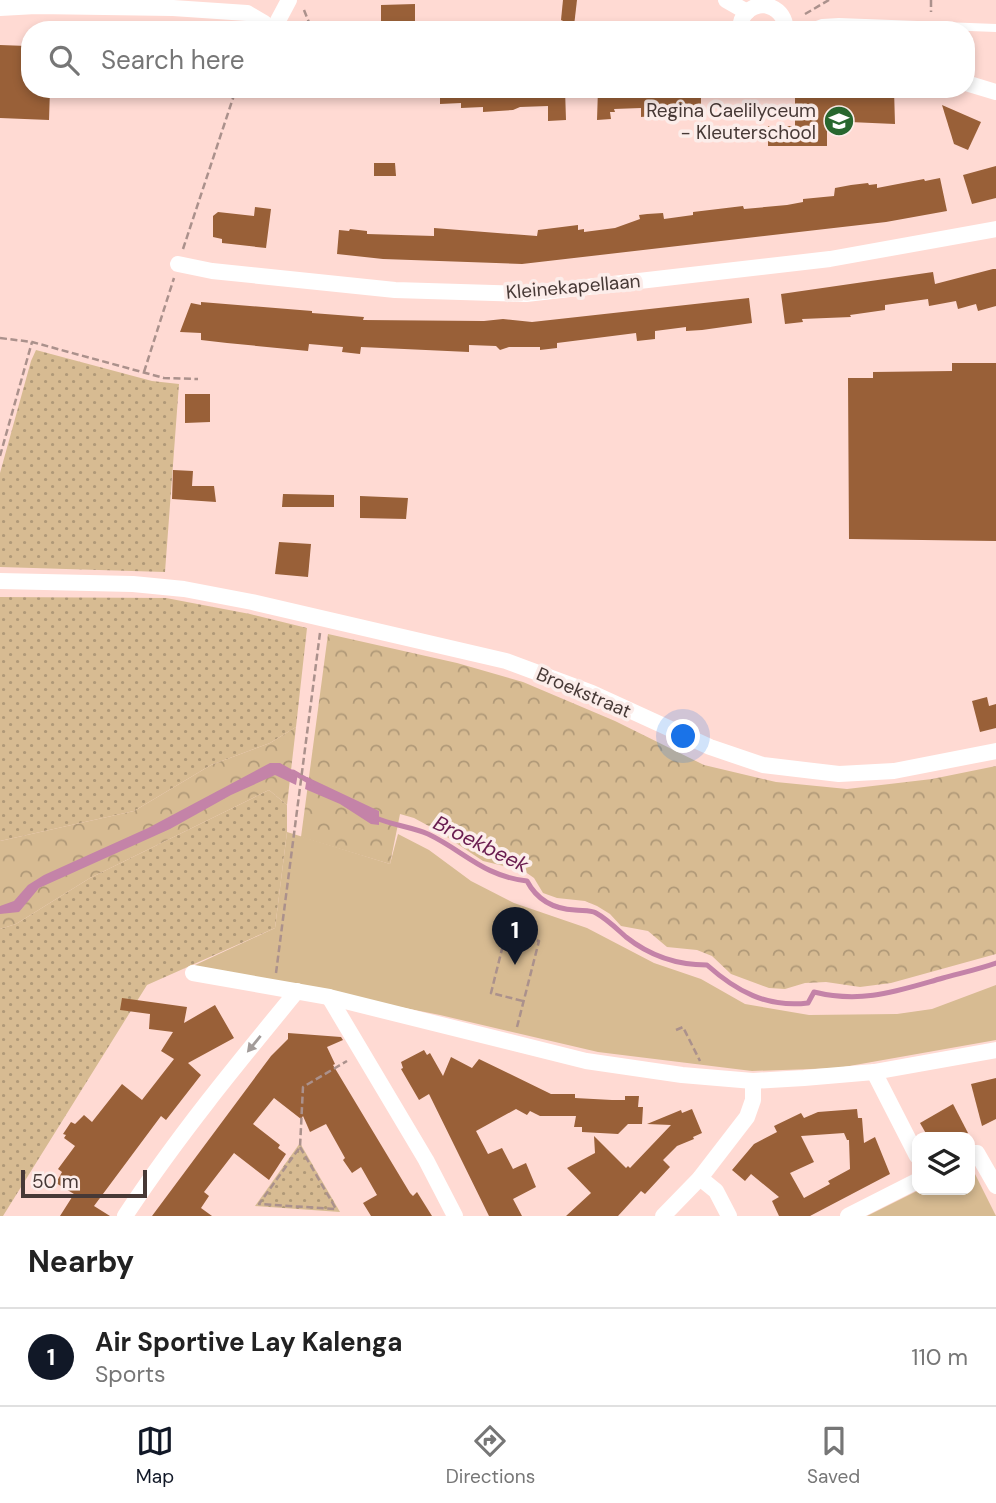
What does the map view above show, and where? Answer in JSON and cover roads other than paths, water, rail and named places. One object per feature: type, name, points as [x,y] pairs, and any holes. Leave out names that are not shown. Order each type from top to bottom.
[{"type":"street","points":[[726,0],[747,12]]},
{"type":"street","points":[[280,21],[295,3]]},
{"type":"street","points":[[741,21],[747,12],[772,3],[784,21]]},
{"type":"street","points":[[0,8],[173,8],[247,13],[261,21]]},
{"type":"street","points":[[975,86],[996,92]]},
{"type":"street","name":"Kleinekapellaan","points":[[178,264],[212,271],[395,290],[526,294],[830,259],[996,229]]},
{"type":"street","name":"Broekstraat","points":[[0,581],[159,586],[217,595],[506,661],[592,693],[725,754],[763,765],[839,774],[894,771],[996,751]]},
{"type":"street","points":[[193,973],[330,997],[586,1061],[682,1075],[753,1081],[874,1072],[996,1050]]},
{"type":"street","points":[[125,1216],[213,1095],[297,991]]},
{"type":"street","points":[[330,997],[426,1160],[455,1216]]},
{"type":"street","points":[[874,1072],[912,1146]]},
{"type":"street","points":[[663,1216],[700,1178],[747,1117],[753,1100],[753,1081]]},
{"type":"street","points":[[975,1153],[982,1158],[996,1186]]},
{"type":"street","points":[[700,1178],[716,1191],[729,1216]]},
{"type":"street","points":[[848,1216],[912,1184]]},
{"type":"lane","points":[[975,27],[996,28]]},
{"type":"waterway","name":"Broekbeek","points":[[293,772],[312,783]]},
{"type":"waterway","name":"Broekbeek","points":[[376,818],[428,834],[498,874],[527,881],[541,898],[553,905],[594,912],[626,937],[654,954],[675,961],[707,965],[729,983],[766,1000],[808,1003],[814,992],[848,997],[879,994],[996,963]]},
{"type":"place","name":"Regina Caelilyceum - Kleuterschool","points":[[839,121]]},
{"type":"place","name":"Air Sportive Lay Kalenga","points":[[515,965]]}]
